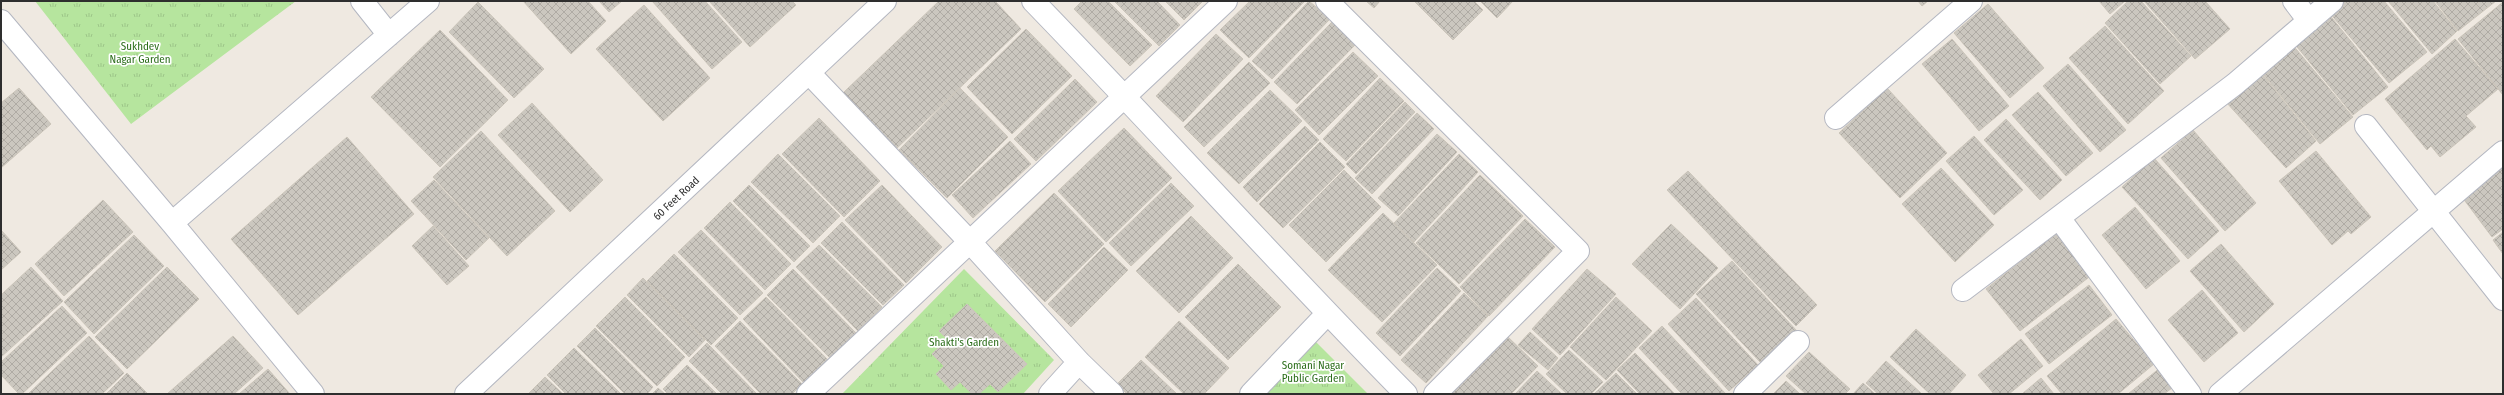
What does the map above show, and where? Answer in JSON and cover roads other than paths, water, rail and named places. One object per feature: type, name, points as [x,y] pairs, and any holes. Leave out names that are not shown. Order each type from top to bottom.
[{"type":"street","points":[[362,1],[389,35]]},
{"type":"street","points":[[172,223],[428,1]]},
{"type":"street","name":"60 Feet Road","points":[[466,394],[885,1]]},
{"type":"street","points":[[1033,1],[1126,96],[1327,314],[1406,394]]},
{"type":"street","points":[[808,394],[1226,1]]},
{"type":"street","points":[[1327,1],[1578,251],[1435,394]]},
{"type":"street","points":[[1836,118],[1971,1]]},
{"type":"street","points":[[2294,1],[2309,21]]},
{"type":"street","points":[[1963,290],[2235,84],[2332,1]]},
{"type":"street","points":[[1,21],[172,223],[313,394]]},
{"type":"street","points":[[809,73],[970,242],[1079,362],[1112,394]]},
{"type":"street","points":[[2366,126],[2503,299]]},
{"type":"street","points":[[2220,394],[2433,210],[2503,152]]},
{"type":"street","points":[[2059,218],[2190,394]]},
{"type":"street","points":[[1251,394],[1327,314]]},
{"type":"street","points":[[1745,394],[1798,342]]},
{"type":"street","points":[[1050,394],[1079,362]]},
{"type":"park label","name":"Sukhdev Nagar Garden","points":[[140,52]]},
{"type":"park label","name":"Shakti's Garden","points":[[964,342]]},
{"type":"park label","name":"Somani Nagar Public Garden","points":[[1313,371]]}]
